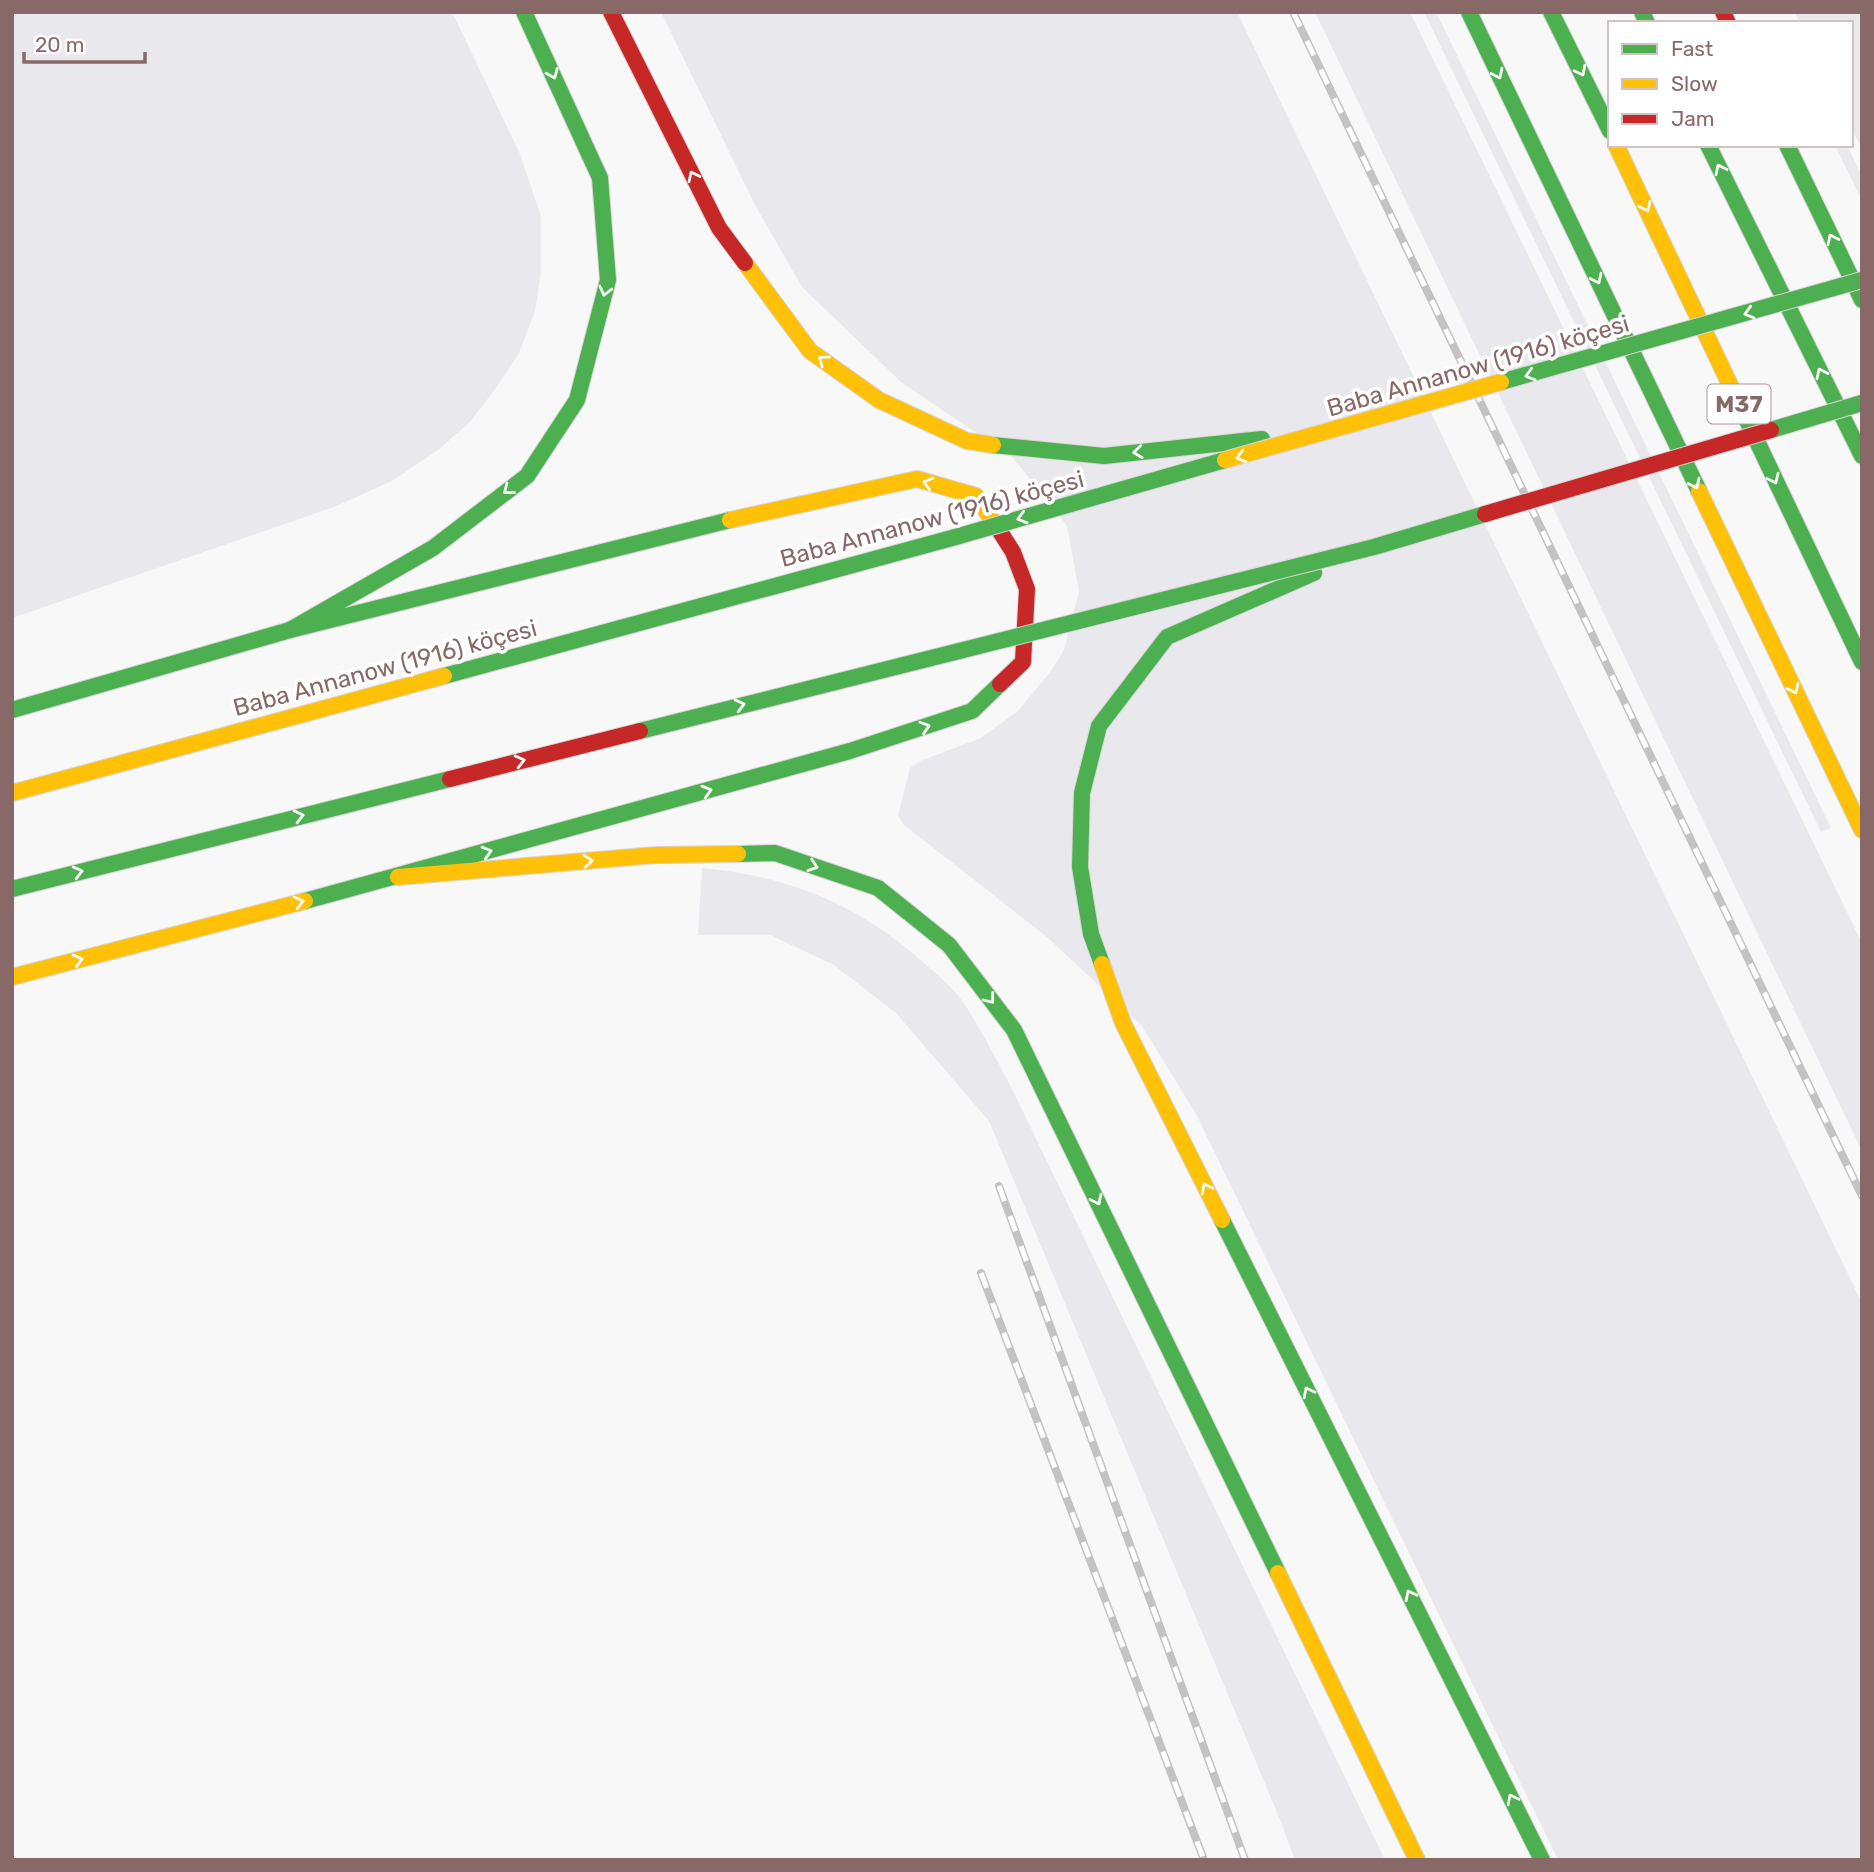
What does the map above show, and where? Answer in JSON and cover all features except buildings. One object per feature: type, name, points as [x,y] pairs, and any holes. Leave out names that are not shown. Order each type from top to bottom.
[{"type":"main road","points":[[290,630],[433,548],[527,476],[578,400],[608,280],[600,178],[524,12]]},
{"type":"main road","points":[[611,12],[719,228],[810,351],[879,400],[967,442],[1092,455],[1117,455],[1328,433]]},
{"type":"main road","points":[[1469,12],[1862,830]]},
{"type":"main road","points":[[1551,12],[1608,127]]},
{"type":"main road","name":"M37","points":[[1617,147],[1862,662]]},
{"type":"main road","points":[[1709,147],[1862,456]]},
{"type":"main road","points":[[1788,147],[1862,300]]},
{"type":"main road","name":"Baba Annanow (1916) köçesi","points":[[12,793],[952,538],[1862,280]]},
{"type":"main road","points":[[12,889],[1374,547],[1862,403]]},
{"type":"main road","points":[[12,710],[290,630],[777,508],[917,479],[976,496],[1013,552],[1027,589],[1023,662],[972,712],[849,751],[398,877],[12,977]]},
{"type":"main road","points":[[1374,547],[1167,637],[1099,726],[1082,793],[1080,867],[1091,934],[1123,1023],[1542,1860]]},
{"type":"main road","points":[[398,877],[656,855],[775,853],[878,888],[949,945],[1014,1030],[1417,1860]]},
{"type":"shaded area","points":[[12,12],[452,12],[520,154],[541,216],[541,271],[535,311],[519,353],[470,422],[438,450],[392,481],[334,507],[12,618]]},
{"type":"shaded area","points":[[661,12],[1237,12],[1862,1303],[1862,1860],[1558,1860],[1196,1114],[1142,1026],[1047,937],[903,824],[898,815],[910,768],[920,761],[981,738],[1018,711],[1051,671],[1064,650],[1079,591],[1067,526],[1013,458],[901,382],[802,287],[755,205]]},
{"type":"shaded area","points":[[1315,12],[1410,12],[1862,943],[1862,1151]]},
{"type":"shaded area","points":[[1424,12],[1436,12],[1831,828],[1821,832]]},
{"type":"shaded area","points":[[1795,12],[1862,12],[1862,149],[1853,132],[1853,21],[1799,21]]},
{"type":"shaded area","points":[[1836,147],[1848,147],[1862,176],[1862,201]]},
{"type":"shaded area","points":[[702,868],[765,878],[794,886],[849,910],[900,943],[945,982],[963,1002],[1013,1091],[1385,1860],[1295,1860],[989,1121],[896,1013],[834,965],[770,935],[698,935]]},
{"type":"railway","points":[[1293,12],[1862,1196]]},
{"type":"railway","points":[[999,1186],[1245,1860]]},
{"type":"railway","points":[[981,1273],[1204,1860]]},
{"type":"traffic: fast","points":[[290,630],[433,548],[527,476],[577,400],[608,280],[600,178],[524,12]]},
{"type":"traffic: fast","points":[[1469,12],[1699,491]]},
{"type":"traffic: fast","points":[[1551,12],[1608,127]]},
{"type":"traffic: fast","points":[[1642,12],[1646,21]]},
{"type":"traffic: fast","points":[[1709,147],[1862,456]]},
{"type":"traffic: fast","points":[[1788,147],[1862,300]]},
{"type":"traffic: fast","points":[[1501,382],[1862,280]]},
{"type":"traffic: fast","points":[[1771,430],[1862,403]]},
{"type":"traffic: fast","points":[[1743,412],[1862,662]]},
{"type":"traffic: fast","points":[[993,445],[1104,456],[1262,439]]},
{"type":"traffic: fast","points":[[444,676],[952,538],[1225,460]]},
{"type":"traffic: fast","points":[[640,731],[1374,547],[1485,514]]},
{"type":"traffic: fast","points":[[12,710],[290,630],[730,520]]},
{"type":"traffic: fast","points":[[1102,964],[1091,934],[1080,867],[1082,793],[1099,726],[1167,637],[1314,573]]},
{"type":"traffic: fast","points":[[305,901],[850,751],[972,711],[1000,684]]},
{"type":"traffic: fast","points":[[12,889],[450,779]]},
{"type":"traffic: fast","points":[[738,854],[775,853],[878,888],[949,945],[1014,1030],[1278,1573]]},
{"type":"traffic: fast","points":[[1222,1220],[1542,1860]]},
{"type":"traffic: slow","points":[[1617,147],[1743,412]]},
{"type":"traffic: slow","points":[[745,263],[810,351],[879,400],[967,441],[993,445]]},
{"type":"traffic: slow","points":[[1225,460],[1501,382]]},
{"type":"traffic: slow","points":[[730,520],[917,479],[976,496],[999,530]]},
{"type":"traffic: slow","points":[[1699,491],[1862,830]]},
{"type":"traffic: slow","points":[[12,793],[444,676]]},
{"type":"traffic: slow","points":[[398,877],[656,855],[738,854]]},
{"type":"traffic: slow","points":[[12,977],[305,901]]},
{"type":"traffic: slow","points":[[1102,964],[1123,1023],[1222,1220]]},
{"type":"traffic: slow","points":[[1278,1573],[1417,1860]]},
{"type":"traffic: jam","points":[[611,12],[719,228],[745,263]]},
{"type":"traffic: jam","points":[[1723,12],[1727,21]]},
{"type":"traffic: jam","points":[[1485,514],[1771,430]]},
{"type":"traffic: jam","points":[[999,530],[1013,552],[1027,589],[1023,662],[1000,684]]},
{"type":"traffic: jam","points":[[450,779],[640,731]]}]
